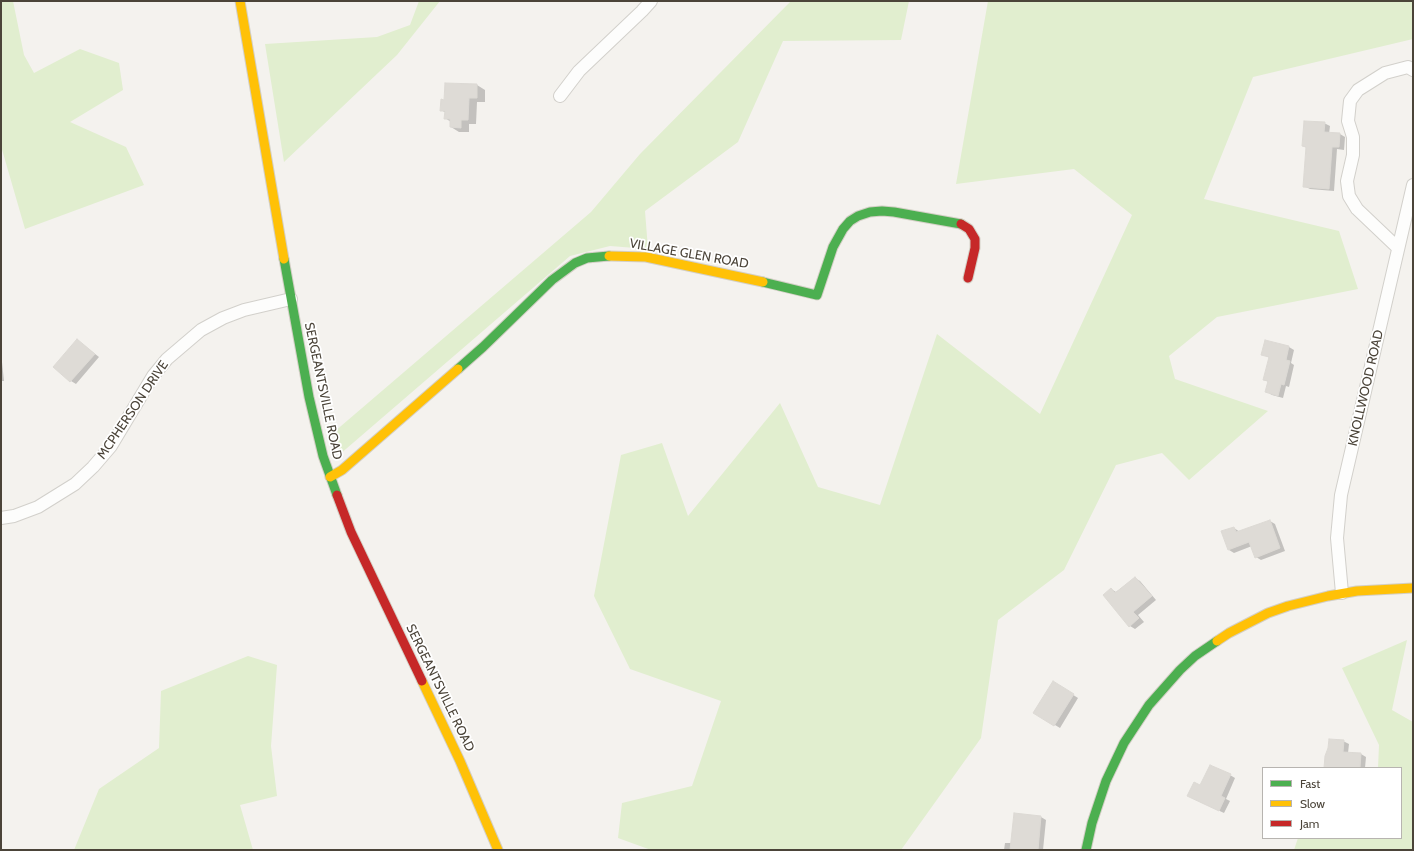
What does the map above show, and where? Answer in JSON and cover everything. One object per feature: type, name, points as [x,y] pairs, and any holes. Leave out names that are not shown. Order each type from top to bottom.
[{"type":"street","name":"SERGEANTSVILLE ROAD","points":[[240,1],[291,299],[315,425],[330,477],[351,532],[460,761],[484,814],[498,850]]},
{"type":"street","points":[[560,96],[579,72],[642,12],[651,1]]},
{"type":"street","points":[[1398,248],[1357,209],[1349,196],[1347,181],[1353,155],[1354,137],[1348,121],[1350,101],[1358,90],[1386,73],[1408,67],[1413,70]]},
{"type":"street","name":"KNOLLWOOD ROAD","points":[[1342,593],[1337,538],[1341,495],[1413,185]]},
{"type":"street","name":"VILLAGE GLEN ROAD","points":[[330,477],[342,470],[483,347],[552,280],[564,270],[587,258],[616,255],[646,257],[749,278],[817,295],[833,248],[843,229],[850,221],[858,216],[870,212],[882,211],[963,224],[969,229],[975,239],[976,248],[968,278]]},
{"type":"street","name":"MCPHERSON DRIVE","points":[[1,518],[14,516],[38,507],[75,484],[93,467],[111,446],[153,376],[167,359],[201,330],[223,318],[244,310],[291,299]]},
{"type":"street","points":[[1086,850],[1098,803],[1115,760],[1132,729],[1149,705],[1180,670],[1212,644],[1229,633],[1268,613],[1308,601],[1357,591],[1413,588]]},
{"type":"green space","points":[[1,1],[13,1],[24,55],[34,73],[80,49],[119,63],[123,90],[70,122],[126,147],[144,185],[25,229],[1,146]]},
{"type":"green space","points":[[419,1],[440,1],[397,55],[284,162],[265,44],[377,37],[410,25]]},
{"type":"green space","points":[[791,1],[909,1],[901,40],[783,41],[738,142],[645,211],[648,249],[610,246],[570,256],[339,455],[334,432],[591,212],[640,154]]},
{"type":"green space","points":[[988,1],[1413,1],[1413,39],[1253,77],[1204,199],[1339,231],[1358,289],[1217,317],[1169,356],[1175,379],[1268,411],[1189,480],[1162,453],[1116,465],[1064,570],[998,620],[981,738],[901,850],[651,850],[618,838],[622,803],[692,786],[721,701],[630,669],[594,596],[621,455],[662,443],[688,516],[780,403],[818,487],[880,505],[937,334],[1040,414],[1132,215],[1074,169],[956,184]]},
{"type":"green space","points":[[1407,640],[1392,710],[1413,722],[1413,850],[1294,850],[1298,839],[1402,839],[1402,767],[1378,767],[1379,745],[1342,668]]},
{"type":"green space","points":[[248,656],[277,665],[271,746],[277,796],[240,805],[253,850],[74,850],[99,789],[159,748],[161,691]]},
{"type":"building","points":[[445,83],[477,84],[477,98],[469,98],[468,120],[461,120],[461,128],[450,127],[450,119],[444,119],[445,111],[440,111],[441,99],[444,100]]},
{"type":"building","points":[[1304,121],[1325,122],[1324,132],[1340,133],[1339,147],[1332,147],[1329,189],[1303,187],[1306,147],[1302,146]]},
{"type":"building","points":[[77,339],[95,354],[70,382],[53,367]]},
{"type":"building","points":[[1265,340],[1289,346],[1286,360],[1290,361],[1284,385],[1281,384],[1278,396],[1265,392],[1268,381],[1263,380],[1269,357],[1261,355]]},
{"type":"building","points":[[1270,520],[1280,548],[1255,558],[1249,542],[1228,550],[1221,531],[1234,527],[1236,532]]},
{"type":"building","points":[[1135,577],[1152,596],[1133,612],[1139,618],[1129,627],[1103,595],[1111,588],[1115,593]]},
{"type":"building","points":[[1053,681],[1074,694],[1054,726],[1033,713]]},
{"type":"building","points":[[1329,739],[1344,740],[1343,752],[1361,753],[1360,767],[1324,767],[1325,756]]},
{"type":"building","points":[[1210,765],[1231,774],[1221,796],[1225,798],[1219,811],[1187,796],[1194,782],[1200,785]]},
{"type":"building","points":[[1014,813],[1041,816],[1038,850],[1010,850]]},
{"type":"traffic: fast","points":[[763,282],[817,295],[833,247],[843,229],[850,221],[858,216],[870,212],[894,212],[961,224]]},
{"type":"traffic: fast","points":[[458,369],[483,347],[552,280],[575,263],[587,258],[609,256]]},
{"type":"traffic: fast","points":[[284,259],[309,397],[323,456],[337,495]]},
{"type":"traffic: fast","points":[[1086,850],[1092,823],[1106,781],[1124,743],[1149,705],[1180,670],[1195,656],[1217,641]]},
{"type":"traffic: slow","points":[[240,1],[284,259]]},
{"type":"traffic: slow","points":[[609,256],[646,257],[763,282]]},
{"type":"traffic: slow","points":[[330,477],[342,470],[458,369]]},
{"type":"traffic: slow","points":[[1217,641],[1229,633],[1268,613],[1288,606],[1328,596],[1357,591],[1413,588]]},
{"type":"traffic: slow","points":[[422,681],[460,761],[498,850]]},
{"type":"traffic: jam","points":[[961,224],[969,229],[975,239],[975,248],[968,278]]},
{"type":"traffic: jam","points":[[337,495],[351,532],[422,681]]}]
